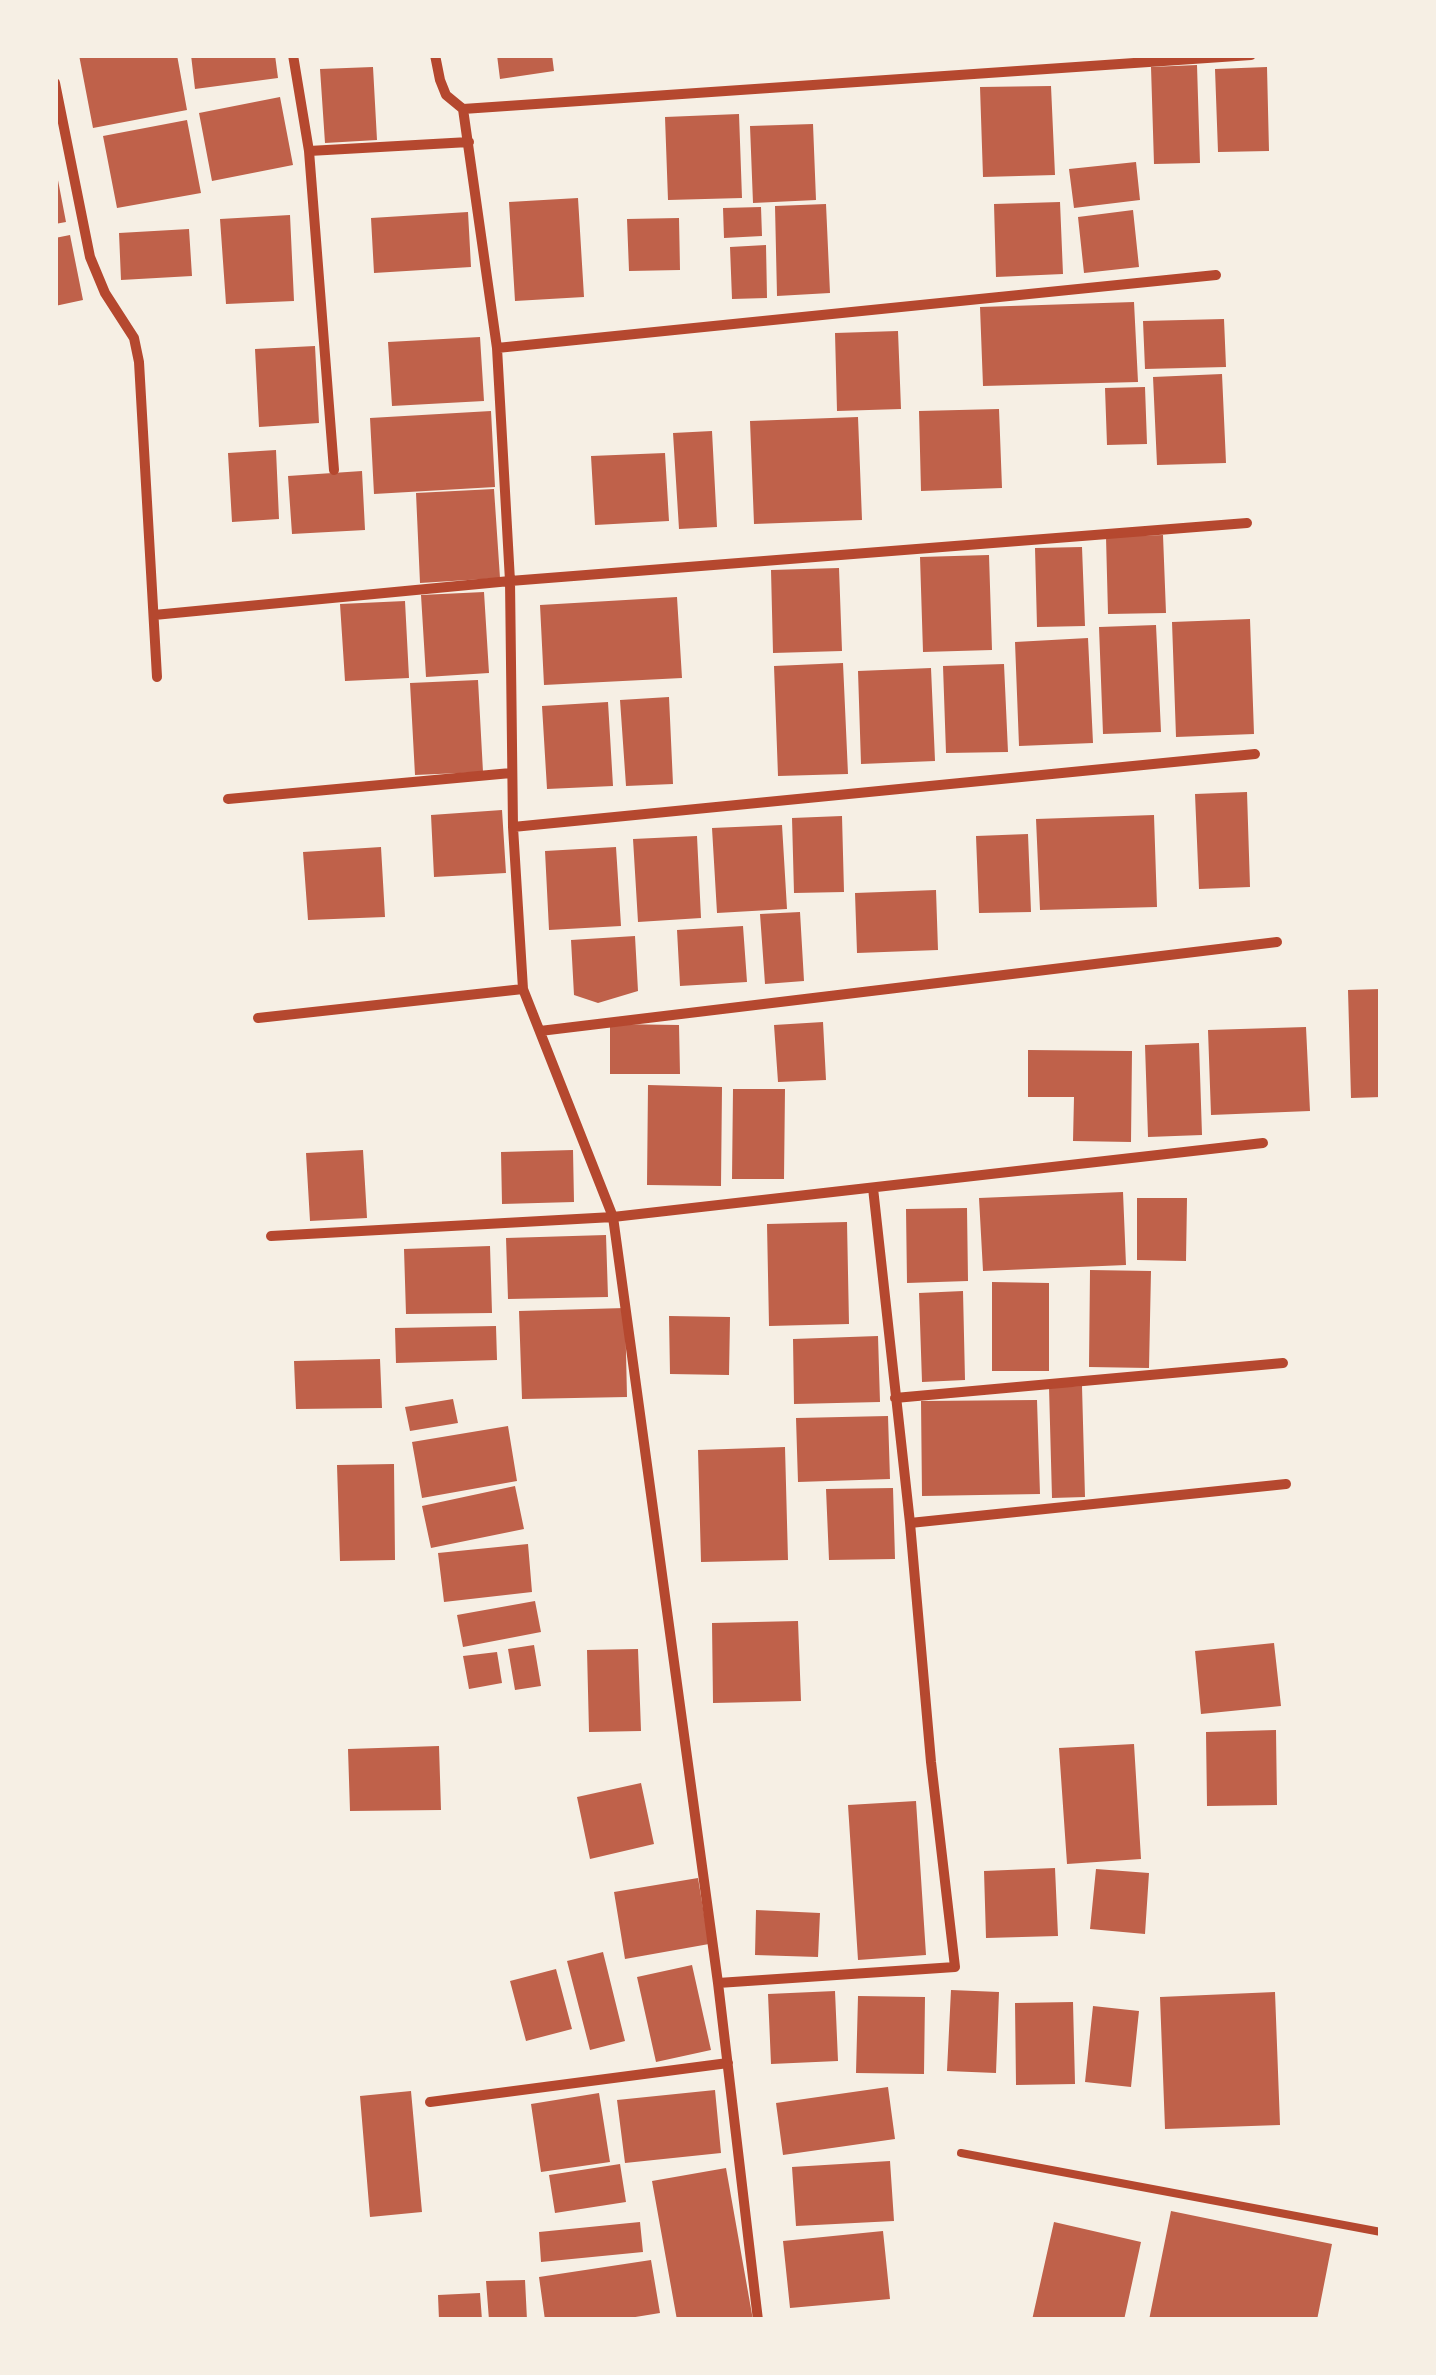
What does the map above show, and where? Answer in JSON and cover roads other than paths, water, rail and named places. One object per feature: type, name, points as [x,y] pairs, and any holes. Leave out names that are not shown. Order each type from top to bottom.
[{"type":"street","points":[[292,55],[308,151],[334,470]]},
{"type":"street","points":[[435,55],[446,95],[463,109],[497,348],[510,581],[511,773],[523,989],[614,1217],[718,1984],[758,2320]]},
{"type":"street","points":[[463,109],[1251,55]]},
{"type":"street","points":[[55,83],[90,257],[105,294],[134,338],[139,362],[156,677]]},
{"type":"street","points":[[308,151],[469,142]]},
{"type":"street","points":[[497,348],[1216,275]]},
{"type":"street","points":[[154,616],[510,581],[1247,523]]},
{"type":"street","points":[[513,827],[1255,754]]},
{"type":"street","points":[[228,799],[511,773]]},
{"type":"street","points":[[540,1031],[1277,942]]},
{"type":"street","points":[[258,1018],[523,989]]},
{"type":"street","points":[[270,1236],[614,1217],[1262,1143]]},
{"type":"street","points":[[718,1984],[955,1967],[873,1188]]},
{"type":"street","points":[[895,1398],[1283,1363]]},
{"type":"street","points":[[910,1524],[1286,1484]]},
{"type":"street","points":[[430,2102],[728,2063]]},
{"type":"lane","points":[[961,2153],[1381,2232]]}]
